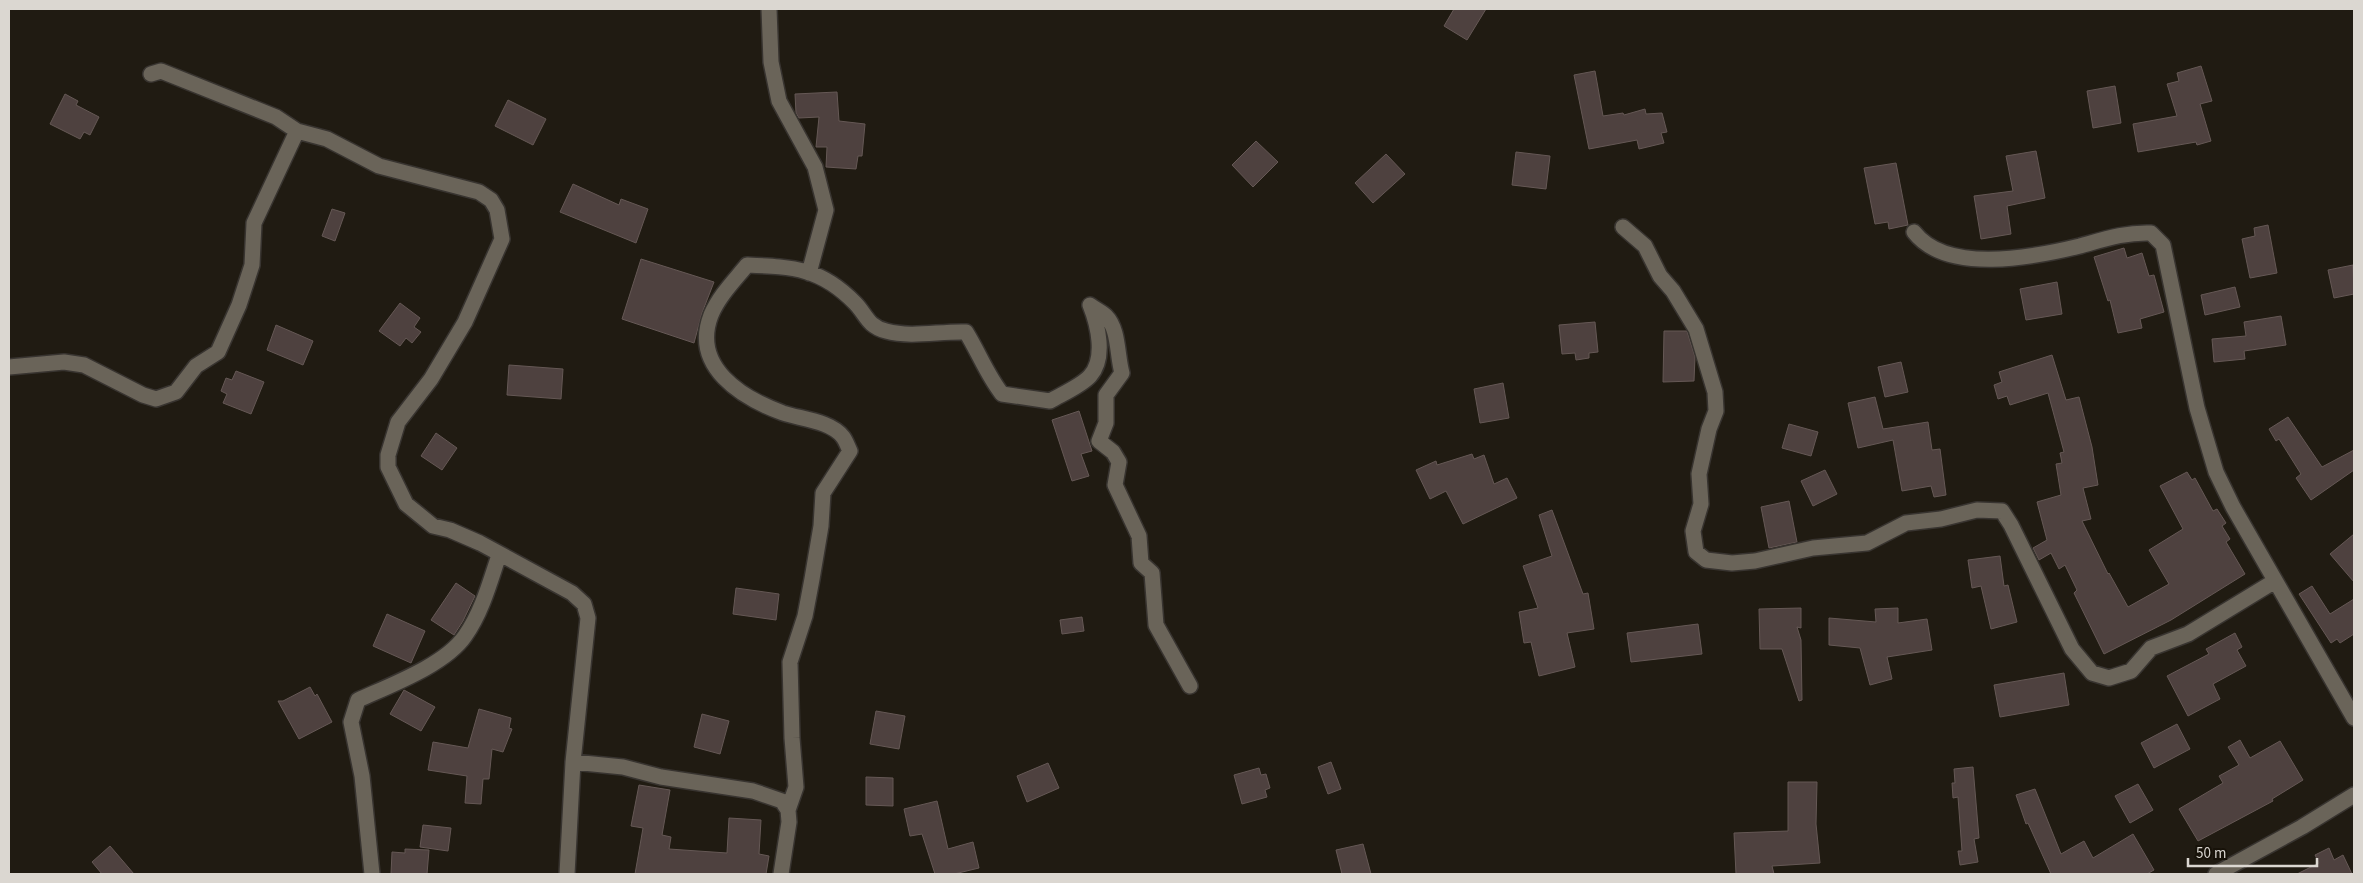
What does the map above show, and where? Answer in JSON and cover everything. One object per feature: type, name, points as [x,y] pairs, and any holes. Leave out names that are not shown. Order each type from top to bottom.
[{"type":"street","points":[[769,9],[771,62],[779,101],[815,166],[826,210],[809,273]]},
{"type":"street","points":[[151,74],[162,71],[276,117],[297,131],[327,139],[379,166],[479,192],[491,200],[497,210],[502,239],[465,322],[431,379],[398,422],[388,455],[388,467],[406,504],[433,526],[450,530],[480,543],[572,593],[584,604],[588,618],[573,762],[567,874]]},
{"type":"street","points":[[9,367],[64,362],[84,365],[143,395],[156,399],[176,392],[196,366],[218,352],[238,305],[252,265],[254,223],[297,131]]},
{"type":"street","points":[[1623,227],[1645,246],[1660,276],[1673,291],[1696,329],[1715,392],[1716,411],[1709,429],[1699,474],[1701,504],[1693,531],[1696,552],[1706,560],[1732,563],[1754,561],[1812,548],[1867,543],[1906,523],[1941,519],[1978,510],[2002,511],[2011,525],[2040,588],[2072,649],[2092,673],[2109,678],[2131,671],[2151,648],[2188,634],[2275,581]]},
{"type":"street","points":[[1914,232],[1919,239],[1937,251],[1962,259],[2011,258],[2079,246],[2122,234],[2151,233],[2163,245],[2198,408],[2216,472],[2275,581],[2354,718]]},
{"type":"street","points":[[788,810],[796,787],[792,738],[790,662],[805,616],[820,526],[822,493],[850,451],[843,436],[830,427],[782,413],[730,386],[712,363],[707,339],[711,315],[724,292],[747,265],[784,266],[824,277],[857,305],[865,319],[884,331],[907,334],[966,332],[981,356],[990,379],[1002,394],[1050,401],[1090,377],[1096,366],[1100,350],[1095,317],[1090,306],[1107,316],[1117,338],[1117,356],[1122,373],[1106,395],[1106,423],[1099,441],[1113,452],[1119,462],[1115,484],[1139,536],[1141,563],[1152,573],[1156,625],[1190,686]]},
{"type":"street","points":[[372,874],[362,776],[351,722],[353,711],[358,700],[446,656],[465,636],[479,611],[499,555]]},
{"type":"street","points":[[573,762],[623,767],[661,777],[752,791],[782,801],[788,810],[790,822],[782,874]]},
{"type":"street","points":[[2216,874],[2237,870],[2354,795]]},
{"type":"building","points":[[1454,9],[1486,9],[1467,40],[1444,26]]},
{"type":"building","points":[[2201,66],[2212,101],[2200,104],[2211,141],[2197,145],[2196,142],[2138,152],[2133,124],[2177,116],[2167,84],[2179,81],[2177,73]]},
{"type":"building","points":[[1595,71],[1603,116],[1623,113],[1624,115],[1645,109],[1646,114],[1662,113],[1667,132],[1661,133],[1664,143],[1639,149],[1637,140],[1589,149],[1574,75]]},
{"type":"building","points":[[2115,86],[2121,123],[2093,128],[2087,91]]},
{"type":"building","points":[[837,92],[839,121],[865,124],[862,156],[858,156],[856,169],[826,167],[827,147],[816,147],[819,117],[799,118],[796,113],[795,94]]},
{"type":"building","points":[[65,94],[78,101],[76,105],[99,117],[90,135],[84,132],[80,139],[50,124]]},
{"type":"building","points":[[508,100],[546,119],[533,145],[495,126]]},
{"type":"building","points":[[1256,141],[1278,162],[1253,187],[1232,165]]},
{"type":"building","points":[[2036,151],[2045,198],[2007,206],[2011,234],[1981,239],[1974,196],[2013,191],[2006,156]]},
{"type":"building","points":[[1516,152],[1550,156],[1546,189],[1512,185]]},
{"type":"building","points":[[1386,154],[1405,174],[1373,203],[1355,183]]},
{"type":"building","points":[[1896,163],[1908,225],[1889,229],[1888,222],[1875,224],[1864,168]]},
{"type":"building","points":[[573,184],[619,205],[621,199],[648,209],[636,243],[560,212]]},
{"type":"building","points":[[332,209],[345,213],[335,241],[322,236]]},
{"type":"building","points":[[2268,225],[2277,273],[2250,278],[2242,239],[2255,236],[2254,228]]},
{"type":"building","points":[[2124,248],[2127,258],[2142,253],[2149,276],[2154,275],[2164,312],[2140,319],[2142,328],[2118,333],[2110,300],[2108,301],[2094,257]]},
{"type":"building","points":[[641,259],[714,282],[702,313],[694,343],[622,319]]},
{"type":"building","points":[[2353,265],[2354,294],[2334,298],[2328,270]]},
{"type":"building","points":[[2057,282],[2062,314],[2026,320],[2020,289]]},
{"type":"building","points":[[2235,287],[2240,307],[2205,315],[2201,295]]},
{"type":"building","points":[[400,303],[420,318],[414,327],[421,332],[412,343],[406,338],[400,346],[379,331]]},
{"type":"building","points":[[2281,316],[2286,345],[2244,351],[2245,359],[2214,362],[2212,339],[2246,336],[2244,322]]},
{"type":"building","points":[[1595,322],[1598,352],[1589,353],[1589,358],[1576,360],[1575,353],[1562,354],[1559,325]]},
{"type":"building","points":[[276,325],[313,341],[303,365],[267,350]]},
{"type":"building","points":[[1664,331],[1687,331],[1695,357],[1694,381],[1663,382]]},
{"type":"building","points":[[2052,355],[2066,400],[2079,397],[2092,447],[2098,485],[2083,488],[2091,519],[2082,521],[2108,574],[2128,607],[2169,584],[2149,550],[2183,529],[2160,486],[2187,472],[2192,480],[2195,478],[2213,511],[2217,509],[2226,523],[2222,526],[2230,539],[2226,542],[2245,574],[2171,620],[2104,654],[2074,593],[2077,590],[2065,565],[2059,569],[2051,553],[2039,560],[2033,548],[2047,540],[2037,502],[2061,495],[2056,464],[2062,463],[2060,453],[2064,452],[2048,393],[2010,405],[2007,396],[1998,399],[1994,385],[2002,382],[1999,372]]},
{"type":"building","points":[[1901,362],[1908,392],[1885,397],[1878,367]]},
{"type":"building","points":[[509,365],[563,369],[561,399],[507,395]]},
{"type":"building","points":[[236,371],[264,382],[251,414],[223,403],[227,394],[221,391],[226,378],[232,380]]},
{"type":"building","points":[[1503,383],[1509,418],[1480,423],[1474,389]]},
{"type":"building","points":[[1875,397],[1883,429],[1928,422],[1932,450],[1940,449],[1946,495],[1934,497],[1931,486],[1902,491],[1893,440],[1858,448],[1848,403]]},
{"type":"building","points":[[1079,411],[1092,451],[1081,454],[1089,476],[1072,481],[1052,420]]},
{"type":"building","points":[[2288,417],[2322,467],[2354,450],[2354,470],[2311,500],[2296,478],[2301,474],[2279,439],[2276,441],[2269,429]]},
{"type":"building","points":[[1789,424],[1818,432],[1811,456],[1782,448]]},
{"type":"building","points":[[436,433],[457,448],[442,470],[421,456]]},
{"type":"building","points":[[1472,454],[1474,459],[1484,455],[1494,484],[1507,478],[1517,498],[1463,524],[1446,491],[1430,499],[1416,470],[1436,461],[1437,465]]},
{"type":"building","points":[[1825,470],[1837,494],[1813,506],[1801,481]]},
{"type":"building","points":[[1789,501],[1797,542],[1769,548],[1761,507]]},
{"type":"building","points":[[1552,510],[1583,594],[1588,593],[1594,629],[1567,633],[1575,667],[1539,676],[1531,642],[1524,643],[1519,612],[1538,608],[1523,566],[1552,556],[1539,515]]},
{"type":"building","points":[[2354,534],[2354,582],[2330,554]]},
{"type":"building","points":[[2000,556],[2004,586],[2008,585],[2017,622],[1991,629],[1981,586],[1972,588],[1968,560]]},
{"type":"building","points":[[456,583],[475,596],[454,635],[431,620]]},
{"type":"building","points":[[2312,586],[2330,614],[2354,599],[2354,634],[2340,643],[2337,639],[2331,643],[2299,594]]},
{"type":"building","points":[[736,588],[779,594],[776,620],[733,614]]},
{"type":"building","points":[[1801,608],[1801,628],[1797,627],[1801,640],[1802,700],[1799,701],[1782,649],[1760,649],[1759,609]]},
{"type":"building","points":[[1898,608],[1898,623],[1927,619],[1932,650],[1887,657],[1892,679],[1870,685],[1860,648],[1829,645],[1829,618],[1876,622],[1875,609]]},
{"type":"building","points":[[387,614],[425,631],[411,663],[373,646]]},
{"type":"building","points":[[1082,617],[1084,631],[1062,634],[1060,620]]},
{"type":"building","points":[[1698,624],[1702,654],[1631,662],[1627,633]]},
{"type":"building","points":[[2235,633],[2242,647],[2237,650],[2246,666],[2213,684],[2220,699],[2188,716],[2167,676],[2209,654],[2206,649]]},
{"type":"building","points":[[2064,673],[2069,705],[2000,717],[1994,685]]},
{"type":"building","points":[[310,687],[315,696],[317,694],[332,722],[299,739],[278,701],[283,701]]},
{"type":"building","points":[[404,690],[435,707],[421,731],[390,714]]},
{"type":"building","points":[[479,709],[511,718],[509,728],[512,729],[503,752],[492,749],[489,779],[483,779],[481,804],[465,803],[467,776],[428,770],[433,742],[468,748]]},
{"type":"building","points":[[876,711],[905,716],[899,749],[870,744]]},
{"type":"building","points":[[702,714],[729,721],[720,754],[694,747]]},
{"type":"building","points":[[2177,724],[2190,749],[2154,768],[2141,743]]},
{"type":"building","points":[[2240,740],[2250,758],[2280,741],[2303,780],[2272,799],[2273,801],[2198,841],[2179,809],[2223,783],[2219,776],[2239,765],[2228,747]]},
{"type":"building","points":[[1331,762],[1341,789],[1328,794],[1318,767]]},
{"type":"building","points":[[1048,763],[1059,788],[1027,802],[1017,776]]},
{"type":"building","points":[[1973,767],[1979,838],[1974,839],[1978,862],[1960,865],[1958,851],[1962,851],[1958,797],[1953,798],[1952,783],[1955,783],[1954,769]]},
{"type":"building","points":[[1259,768],[1261,775],[1266,774],[1270,788],[1265,790],[1267,797],[1242,804],[1234,775]]},
{"type":"building","points":[[866,777],[893,778],[893,806],[866,805]]},
{"type":"building","points":[[1788,782],[1817,782],[1816,824],[1820,863],[1772,866],[1774,874],[1736,874],[1734,833],[1788,831]]},
{"type":"building","points":[[2138,784],[2153,810],[2130,823],[2115,796]]},
{"type":"building","points":[[639,785],[670,790],[662,835],[671,837],[669,849],[727,853],[729,818],[761,820],[759,854],[769,856],[766,874],[635,874],[643,828],[631,826]]},
{"type":"building","points":[[2035,789],[2061,854],[2084,841],[2093,858],[2133,834],[2154,870],[2147,874],[2051,874],[2028,823],[2026,824],[2016,795]]},
{"type":"building","points":[[937,801],[948,849],[973,842],[979,868],[954,874],[935,874],[922,834],[910,836],[904,809]]},
{"type":"building","points":[[423,825],[451,828],[448,851],[420,847]]},
{"type":"building","points":[[1363,844],[1371,874],[1342,874],[1336,850]]},
{"type":"building","points":[[110,846],[134,874],[102,874],[92,862]]},
{"type":"building","points":[[2329,848],[2334,860],[2343,855],[2352,874],[2297,874],[2319,863],[2315,855]]},
{"type":"building","points":[[405,849],[429,850],[427,874],[391,874],[392,852],[405,853]]}]
